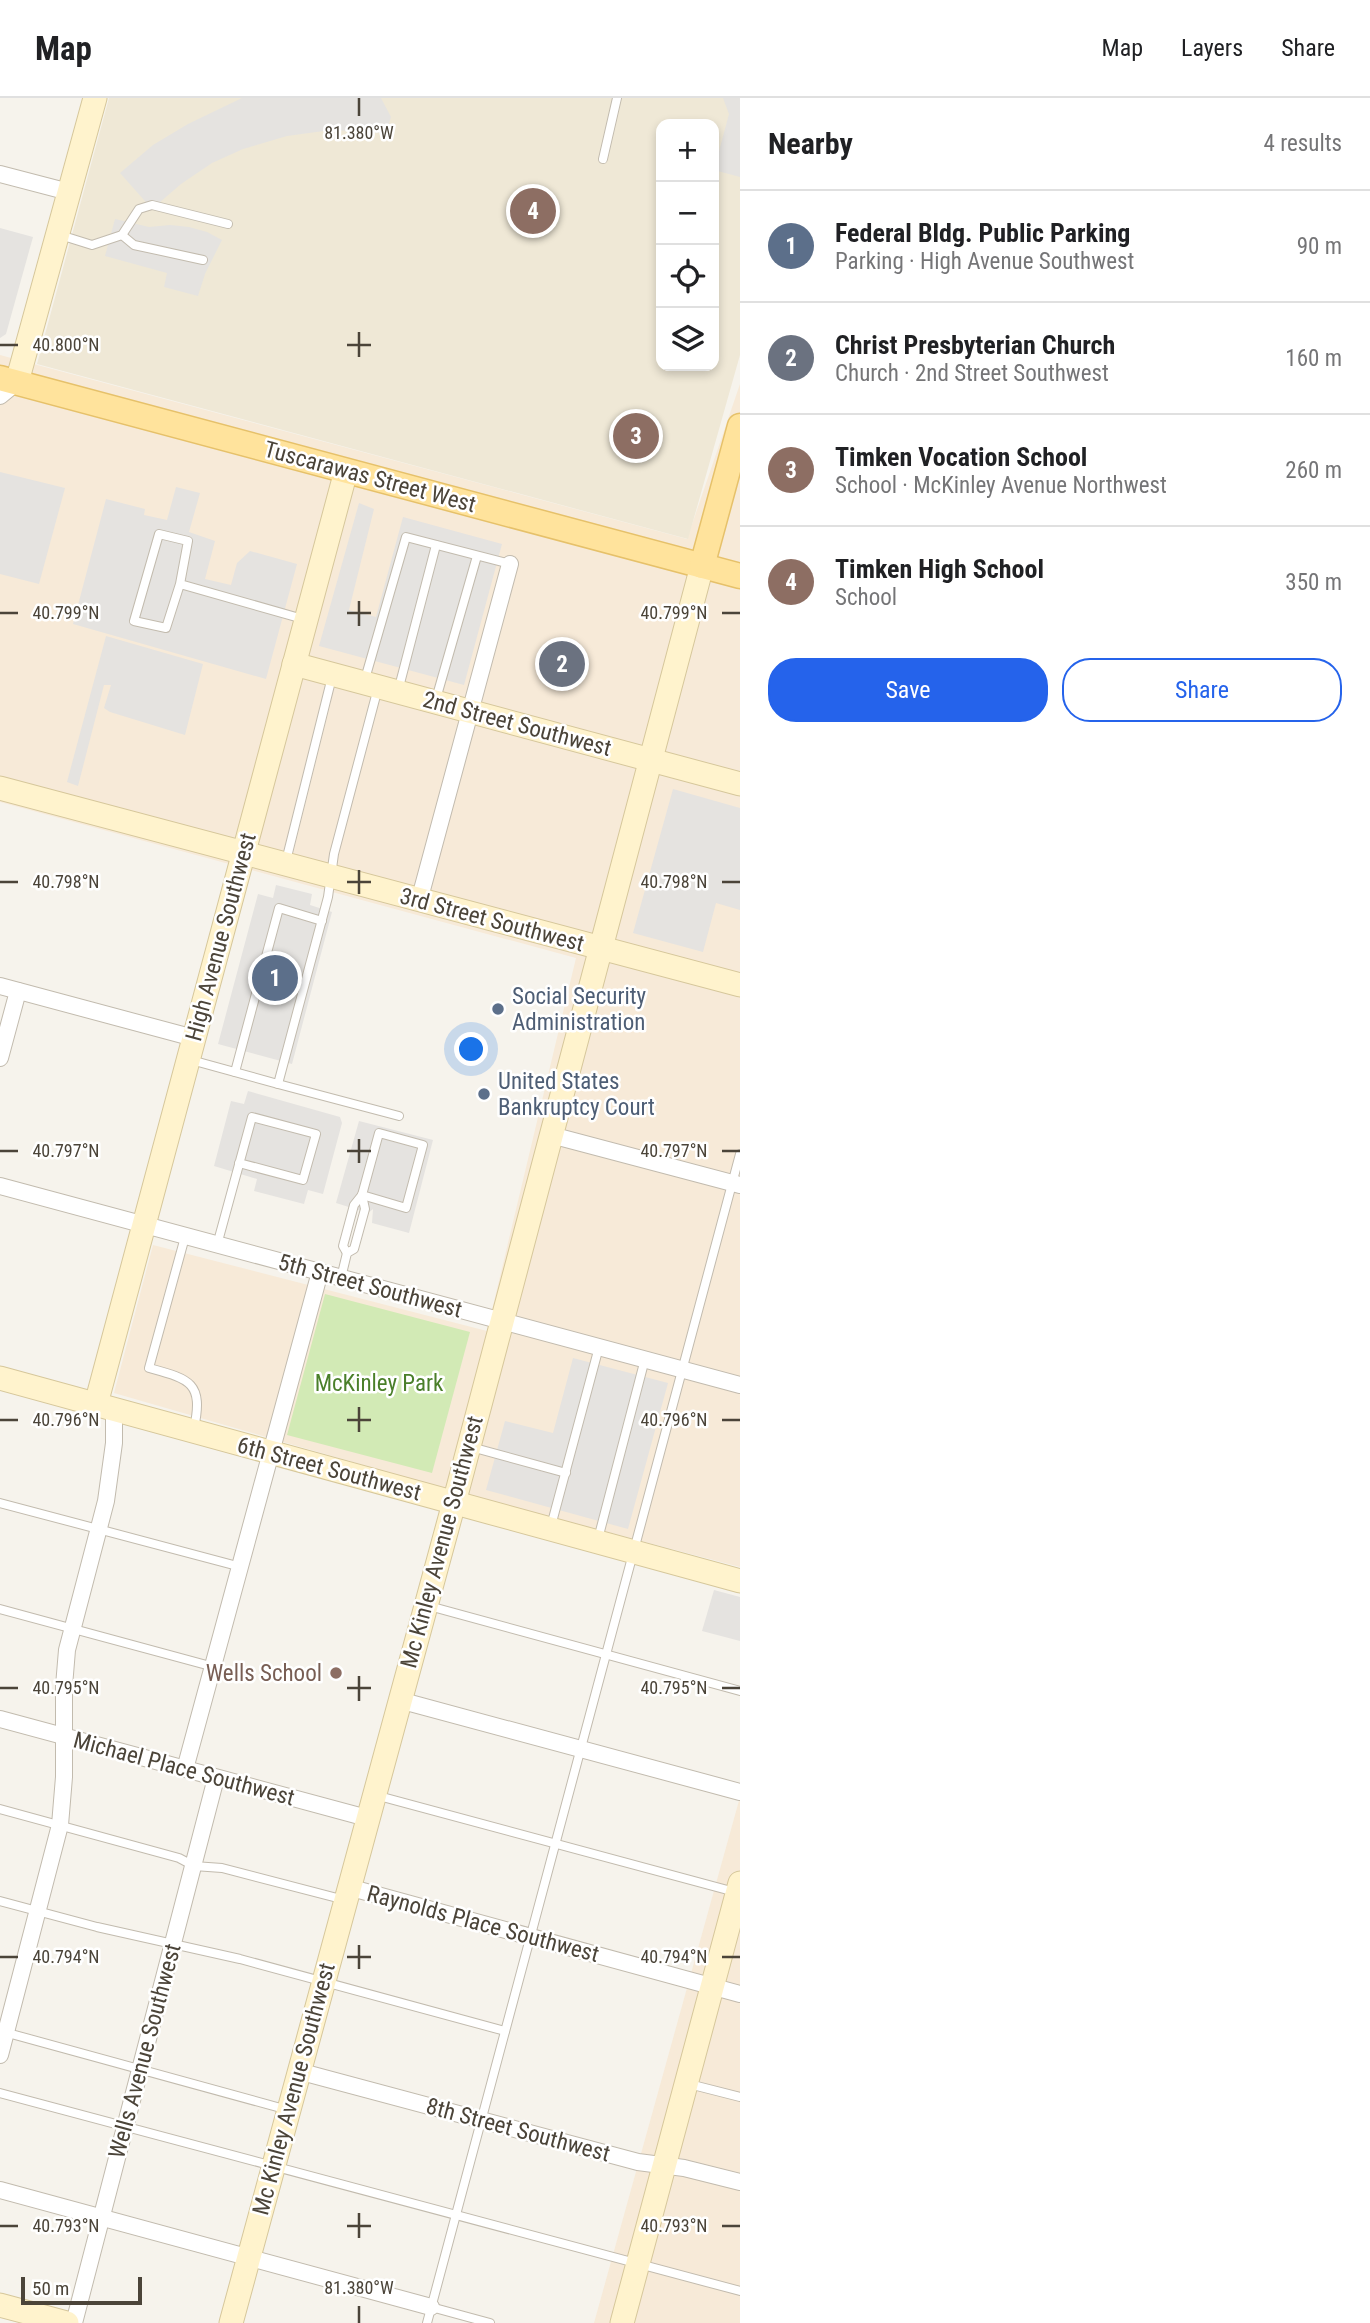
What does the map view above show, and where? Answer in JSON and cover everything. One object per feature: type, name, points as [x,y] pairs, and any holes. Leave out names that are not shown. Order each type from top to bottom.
[{"type":"main road","name":"Tuscarawas Street West","points":[[6,385],[346,471],[740,576]]},
{"type":"main road","points":[[702,566],[740,426]]},
{"type":"street","points":[[6,385],[58,234],[95,98]]},
{"type":"street","points":[[0,174],[69,192]]},
{"type":"street","name":"High Avenue Southwest","points":[[0,2055],[3,2031],[60,1825],[67,1650],[110,1480],[114,1443],[105,1406],[144,1226],[346,471]]},
{"type":"street","points":[[419,901],[510,564]]},
{"type":"street","name":"Mc Kinley Avenue Southwest","points":[[230,2323],[469,1446],[702,566]]},
{"type":"street","name":"2nd Street Southwest","points":[[294,664],[740,784]]},
{"type":"street","name":"3rd Street Southwest","points":[[0,788],[740,985]]},
{"type":"street","points":[[0,986],[191,1049]]},
{"type":"street","points":[[0,1058],[18,991]]},
{"type":"street","points":[[551,1135],[736,1184]]},
{"type":"street","name":"5th Street Southwest","points":[[0,1186],[740,1385]]},
{"type":"street","points":[[185,1769],[320,1272]]},
{"type":"street","name":"6th Street Southwest","points":[[0,1378],[740,1581]]},
{"type":"street","points":[[399,1700],[740,1792]]},
{"type":"street","name":"Michael Place Southwest","points":[[0,1719],[367,1818]]},
{"type":"street","name":"Wells Avenue Southwest","points":[[74,2323],[216,1778]]},
{"type":"street","points":[[622,2323],[739,1888]]},
{"type":"street","name":"Raynolds Place Southwest","points":[[346,1894],[531,1937],[740,1994]]},
{"type":"street","name":"8th Street Southwest","points":[[298,2071],[638,2162],[740,2182]]},
{"type":"street","points":[[0,2190],[248,2257],[429,2315]]},
{"type":"street","points":[[0,2305],[67,2323]]},
{"type":"lane","points":[[603,159],[617,98]]},
{"type":"lane","points":[[58,234],[92,245],[122,235],[139,209],[152,205],[228,224]]},
{"type":"lane","points":[[122,235],[134,245],[203,260]]},
{"type":"lane","points":[[159,534],[188,541],[180,584],[166,628],[134,621],[159,534]]},
{"type":"lane","points":[[278,1084],[322,921],[334,854],[380,687],[406,537],[510,564]]},
{"type":"lane","points":[[380,687],[436,545]]},
{"type":"lane","points":[[435,701],[477,556]]},
{"type":"lane","points":[[180,584],[306,620]]},
{"type":"lane","points":[[285,864],[333,674]]},
{"type":"lane","points":[[235,1072],[279,908],[322,921]]},
{"type":"lane","points":[[191,1049],[235,1072],[399,1116]]},
{"type":"lane","points":[[217,1245],[239,1163],[252,1117],[316,1134],[303,1180],[239,1163]]},
{"type":"lane","points":[[341,1278],[347,1254],[343,1246],[354,1205],[362,1195],[379,1133],[423,1145],[406,1208],[362,1195]]},
{"type":"lane","points":[[490,2323],[429,2315],[736,1184],[740,1154]]},
{"type":"lane","points":[[185,1237],[149,1368],[183,1377],[195,1390],[198,1408],[193,1431]]},
{"type":"lane","points":[[550,1529],[599,1347]]},
{"type":"lane","points":[[597,1542],[645,1359]]},
{"type":"lane","points":[[469,1446],[566,1473]]},
{"type":"lane","points":[[0,1503],[241,1567]]},
{"type":"lane","points":[[425,1605],[740,1691]]},
{"type":"lane","points":[[0,1609],[214,1667]]},
{"type":"lane","points":[[374,1794],[556,1845],[739,1888]]},
{"type":"lane","name":"Raynolds Place Southwest","points":[[0,1809],[179,1858],[194,1866],[222,1868],[346,1894]]},
{"type":"lane","points":[[0,1901],[173,1945],[240,1959],[505,2031]]},
{"type":"lane","points":[[3,2031],[288,2110]]},
{"type":"lane","points":[[686,2083],[740,2097]]},
{"type":"lane","points":[[0,2093],[740,2291]]},
{"type":"shaded area","points":[[109,98],[740,98],[740,355],[688,539],[37,364]]},
{"type":"shaded area","points":[[242,98],[381,98],[391,117],[386,133],[331,130],[287,136],[243,149],[212,163],[181,184],[152,209],[120,173],[153,145],[188,124]]},
{"type":"shaded area","points":[[723,98],[740,98],[740,177],[719,171],[719,151],[729,114]]},
{"type":"shaded area","points":[[115,219],[149,227],[189,227],[222,240],[205,274],[198,296],[164,287],[167,273],[105,256]]},
{"type":"shaded area","points":[[0,228],[33,237],[6,334],[0,338]]},
{"type":"shaded area","points":[[0,355],[687,539],[740,384],[740,1567],[467,1495],[114,1393],[153,1245],[487,1331],[576,958],[0,802]]},
{"type":"shaded area","points":[[0,472],[65,488],[39,584],[0,574]]},
{"type":"shaded area","points":[[176,487],[200,493],[189,532],[215,541],[205,579],[231,585],[237,563],[250,551],[297,564],[266,679],[73,624],[106,499],[145,509],[144,515],[167,520]]},
{"type":"shaded area","points":[[359,503],[374,509],[349,610],[376,617],[403,517],[502,544],[464,685],[319,646]]},
{"type":"shaded area","points":[[106,636],[203,664],[185,735],[110,712],[104,708],[111,685],[104,685],[78,786],[67,782]]},
{"type":"shaded area","points":[[673,789],[740,808],[740,910],[716,903],[703,952],[633,933]]},
{"type":"shaded area","points":[[276,885],[312,894],[310,905],[332,912],[292,1064],[218,1044],[258,894],[273,898]]},
{"type":"shaded area","points":[[248,1091],[340,1117],[342,1123],[323,1194],[308,1190],[304,1204],[254,1191],[257,1179],[214,1166],[231,1101],[244,1104]]},
{"type":"shaded area","points":[[359,1121],[433,1140],[409,1233],[372,1223],[373,1209],[368,1213],[336,1203]]},
{"type":"shaded area","points":[[573,1358],[668,1383],[628,1529],[486,1490],[505,1421],[553,1433]]},
{"type":"shaded area","points":[[714,1590],[740,1597],[740,1641],[702,1631]]},
{"type":"shaded area","points":[[740,1797],[740,2323],[594,2323]]},
{"type":"green space","name":"McKinley Park","points":[[325,1294],[470,1332],[432,1473],[287,1435]]},
{"type":"place","name":"Timken High School","points":[[533,211]]},
{"type":"place","name":"Timken Vocation School","points":[[636,436]]},
{"type":"place","name":"Christ Presbyterian Church","points":[[562,664]]},
{"type":"place","name":"Federal Bldg. Public Parking","points":[[275,978]]},
{"type":"place","name":"Social Security Administration","points":[[498,1009]]},
{"type":"place","name":"United States Bankruptcy Court","points":[[484,1094]]},
{"type":"place","name":"Wells School","points":[[336,1673]]}]
